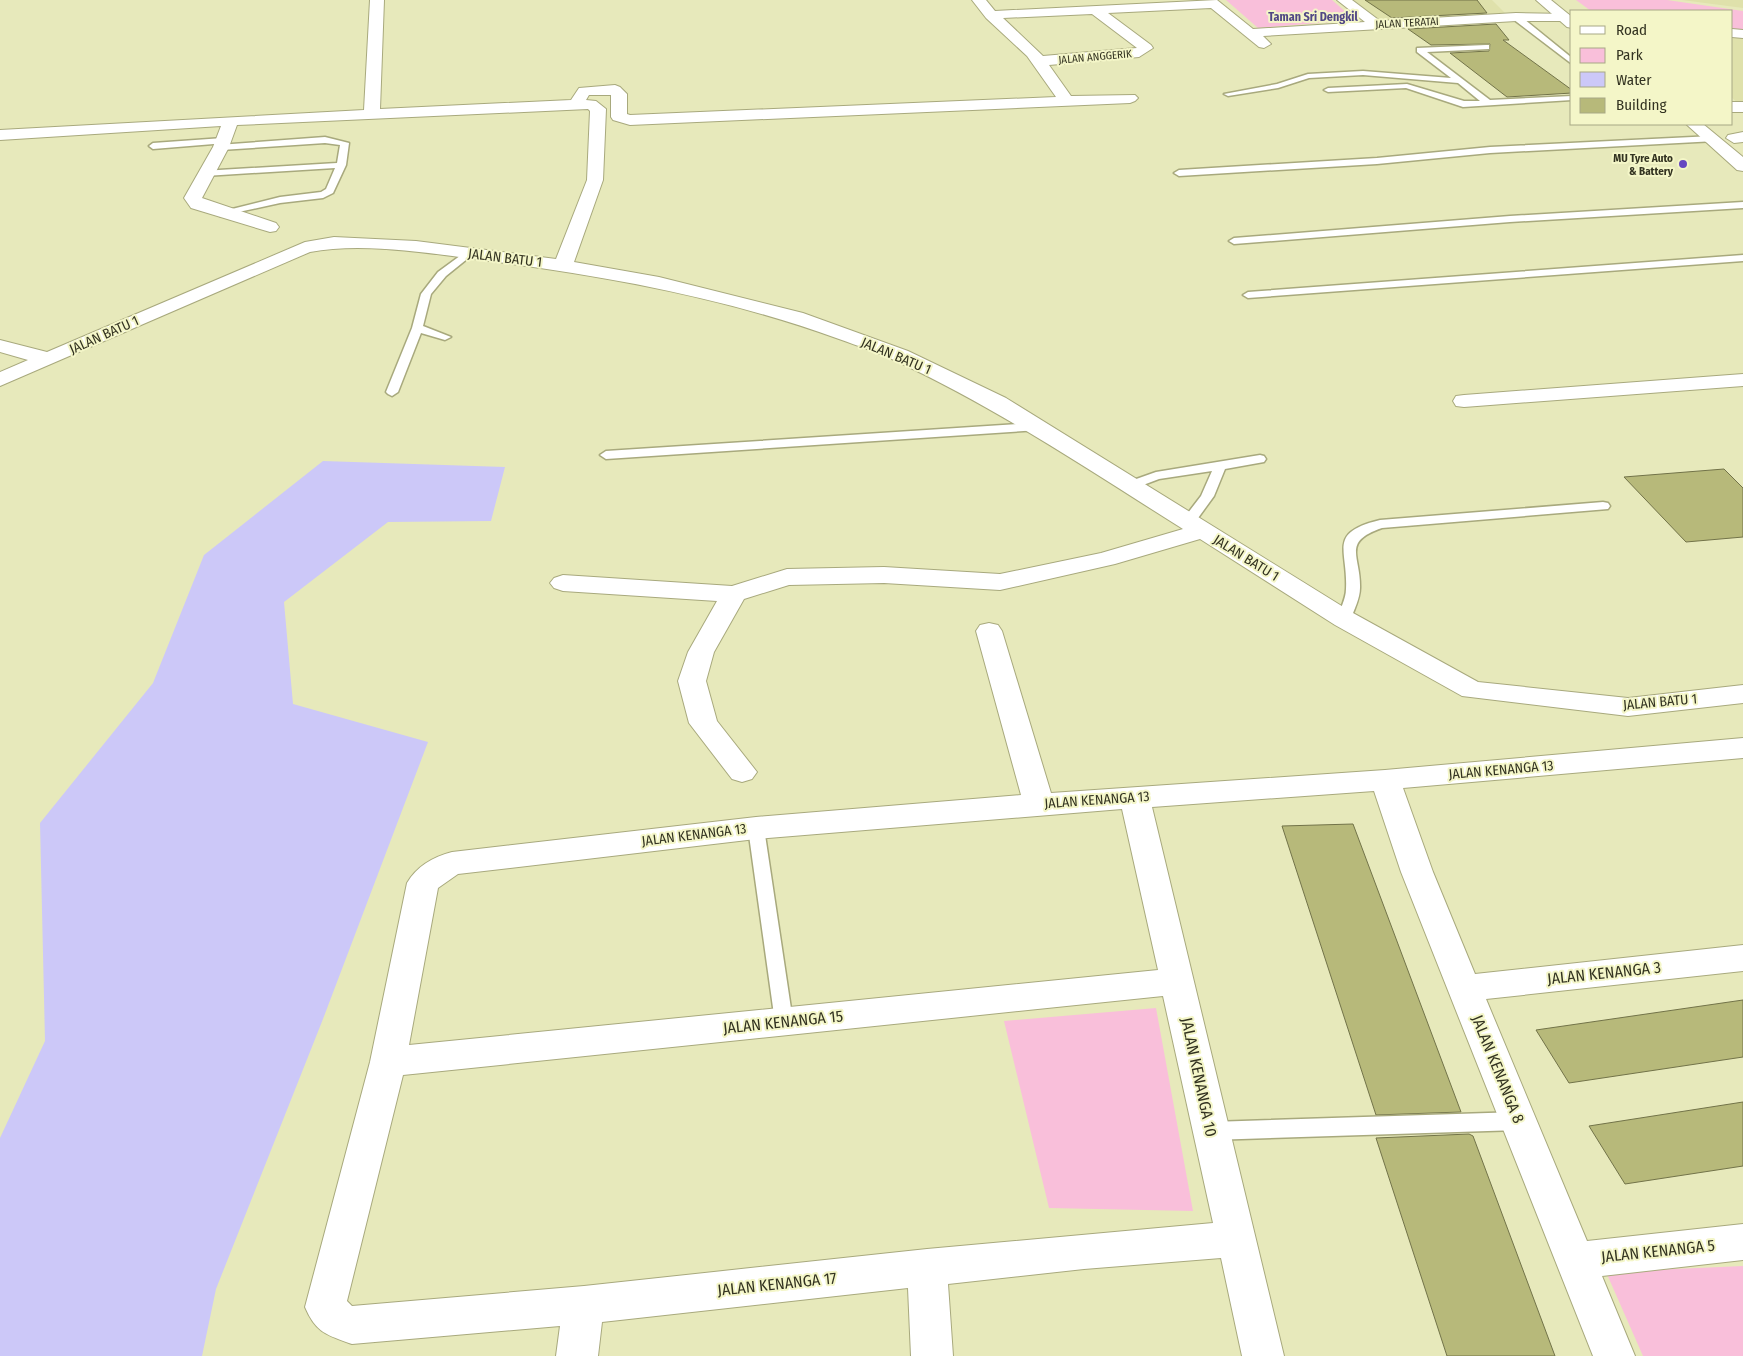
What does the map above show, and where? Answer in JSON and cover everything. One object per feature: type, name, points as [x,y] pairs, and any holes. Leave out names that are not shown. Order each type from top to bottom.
[{"type":"street","points":[[372,114],[377,0]]},
{"type":"street","points":[[979,0],[991,15],[1039,61],[1066,100]]},
{"type":"street","points":[[1344,0],[1377,25]]},
{"type":"street","points":[[1543,0],[1567,20]]},
{"type":"street","points":[[1562,0],[1576,10]]},
{"type":"street","points":[[991,15],[1212,2],[1273,51]]},
{"type":"street","points":[[1504,6],[1516,17]]},
{"type":"street","name":"JALAN ANGGERIK","points":[[1039,61],[1139,53],[1146,48],[1095,10]]},
{"type":"street","name":"JALAN TERATAI","points":[[1251,33],[1516,17],[1567,20]]},
{"type":"street","points":[[576,104],[584,91],[615,90],[620,94],[619,117],[630,120],[1130,98]]},
{"type":"street","points":[[0,135],[231,121],[591,104],[598,109],[596,180],[563,266]]},
{"type":"street","points":[[231,121],[222,144],[193,198],[197,204],[270,228]]},
{"type":"street","points":[[1697,125],[1740,140]]},
{"type":"street","points":[[1715,131],[1743,166]]},
{"type":"street","name":"JALAN BATU 1","points":[[0,380],[305,248],[334,242],[416,247],[468,253],[563,266],[659,283],[796,317],[901,355],[998,403],[1344,618],[1472,690],[1628,707],[1742,696]]},
{"type":"street","points":[[0,346],[48,359]]},
{"type":"street","points":[[1464,401],[1743,380]]},
{"type":"street","points":[[563,583],[734,594],[787,577],[884,575],[1000,582],[1106,559],[1195,527]]},
{"type":"street","points":[[734,594],[701,652],[692,681],[703,723],[742,772]]},
{"type":"street","points":[[989,631],[1039,805]]},
{"type":"street","name":"JALAN KENANGA 13","points":[[388,1062],[423,883],[436,871],[452,864],[756,828],[1385,780],[1743,748]]},
{"type":"street","name":"JALAN KENANGA 8","points":[[1385,780],[1417,872],[1614,1356]]},
{"type":"street","name":"JALAN KENANGA 10","points":[[1135,798],[1235,1239],[1264,1356]]},
{"type":"street","name":"JALAN KENANGA 3","points":[[1465,988],[1743,958]]},
{"type":"street","name":"JALAN KENANGA 15","points":[[388,1062],[1178,981]]},
{"type":"street","name":"JALAN KENANGA 17","points":[[388,1062],[325,1308],[336,1318],[352,1324],[584,1305],[1084,1250],[1235,1239]]},
{"type":"street","name":"JALAN KENANGA 5","points":[[1574,1261],[1743,1242]]},
{"type":"street","points":[[926,1267],[932,1356]]},
{"type":"street","points":[[577,1356],[584,1305]]},
{"type":"lane","points":[[1516,17],[1570,60]]},
{"type":"lane","points":[[1486,47],[1420,50],[1488,103]]},
{"type":"lane","points":[[1228,94],[1278,86],[1308,76],[1363,73],[1460,81]]},
{"type":"lane","points":[[1328,90],[1407,86],[1463,104],[1570,98]]},
{"type":"lane","points":[[1179,173],[1377,161],[1715,131]]},
{"type":"lane","points":[[153,146],[337,141],[345,143],[341,165],[330,191],[323,195],[280,200],[223,214]]},
{"type":"lane","points":[[205,173],[341,165]]},
{"type":"lane","points":[[1234,241],[1510,219],[1743,205]]},
{"type":"lane","points":[[392,392],[417,328],[426,294],[432,286],[468,253]]},
{"type":"lane","points":[[1248,295],[1743,258]]},
{"type":"lane","points":[[417,328],[445,337]]},
{"type":"lane","points":[[606,454],[1035,427]]},
{"type":"lane","points":[[1130,486],[1156,476],[1260,459]]},
{"type":"lane","points":[[1195,527],[1206,500],[1216,483],[1219,466]]},
{"type":"lane","points":[[1344,618],[1354,590],[1349,553],[1350,540],[1359,530],[1380,524],[1603,506]]},
{"type":"lane","points":[[756,828],[784,1022]]},
{"type":"lane","points":[[1211,1131],[1519,1121]]},
{"type":"shaded area","points":[[1350,0],[1492,0],[1508,16],[1382,23]]},
{"type":"shaded area","points":[[1682,0],[1743,0],[1743,8]]},
{"type":"shaded area","points":[[1733,35],[1743,35],[1743,107],[1733,99]]},
{"type":"green space","points":[[1226,0],[1332,0],[1355,20],[1258,28]]},
{"type":"green space","points":[[1576,0],[1667,0],[1743,11],[1743,31],[1733,31],[1733,10],[1590,10]]},
{"type":"green space","points":[[1156,1008],[1193,1211],[1049,1208],[1004,1021]]},
{"type":"green space","points":[[1743,1266],[1743,1356],[1643,1356],[1606,1272]]},
{"type":"water","points":[[323,461],[505,467],[491,521],[388,522],[284,602],[293,704],[428,742],[323,1019],[216,1289],[202,1356],[0,1356],[0,1138],[45,1041],[40,823],[153,683],[204,555]]},
{"type":"building","points":[[1365,0],[1477,0],[1487,13],[1392,18]]},
{"type":"building","points":[[1496,24],[1509,40],[1503,40],[1570,89],[1570,93],[1507,97],[1450,53],[1489,51],[1490,44],[1431,45],[1408,29]]},
{"type":"building","points":[[1724,469],[1743,488],[1743,537],[1686,542],[1624,477]]},
{"type":"building","points":[[1353,824],[1461,1112],[1376,1115],[1282,826]]},
{"type":"building","points":[[1743,1000],[1743,1057],[1569,1083],[1536,1030]]},
{"type":"building","points":[[1743,1102],[1743,1166],[1625,1184],[1589,1126]]},
{"type":"building","points":[[1469,1134],[1473,1136],[1555,1356],[1447,1356],[1376,1138]]},
{"type":"place","name":"MU Tyre Auto & Battery","points":[[1683,164]]},
{"type":"district","name":"Taman Sri Dengkil","points":[[1313,17]]}]
